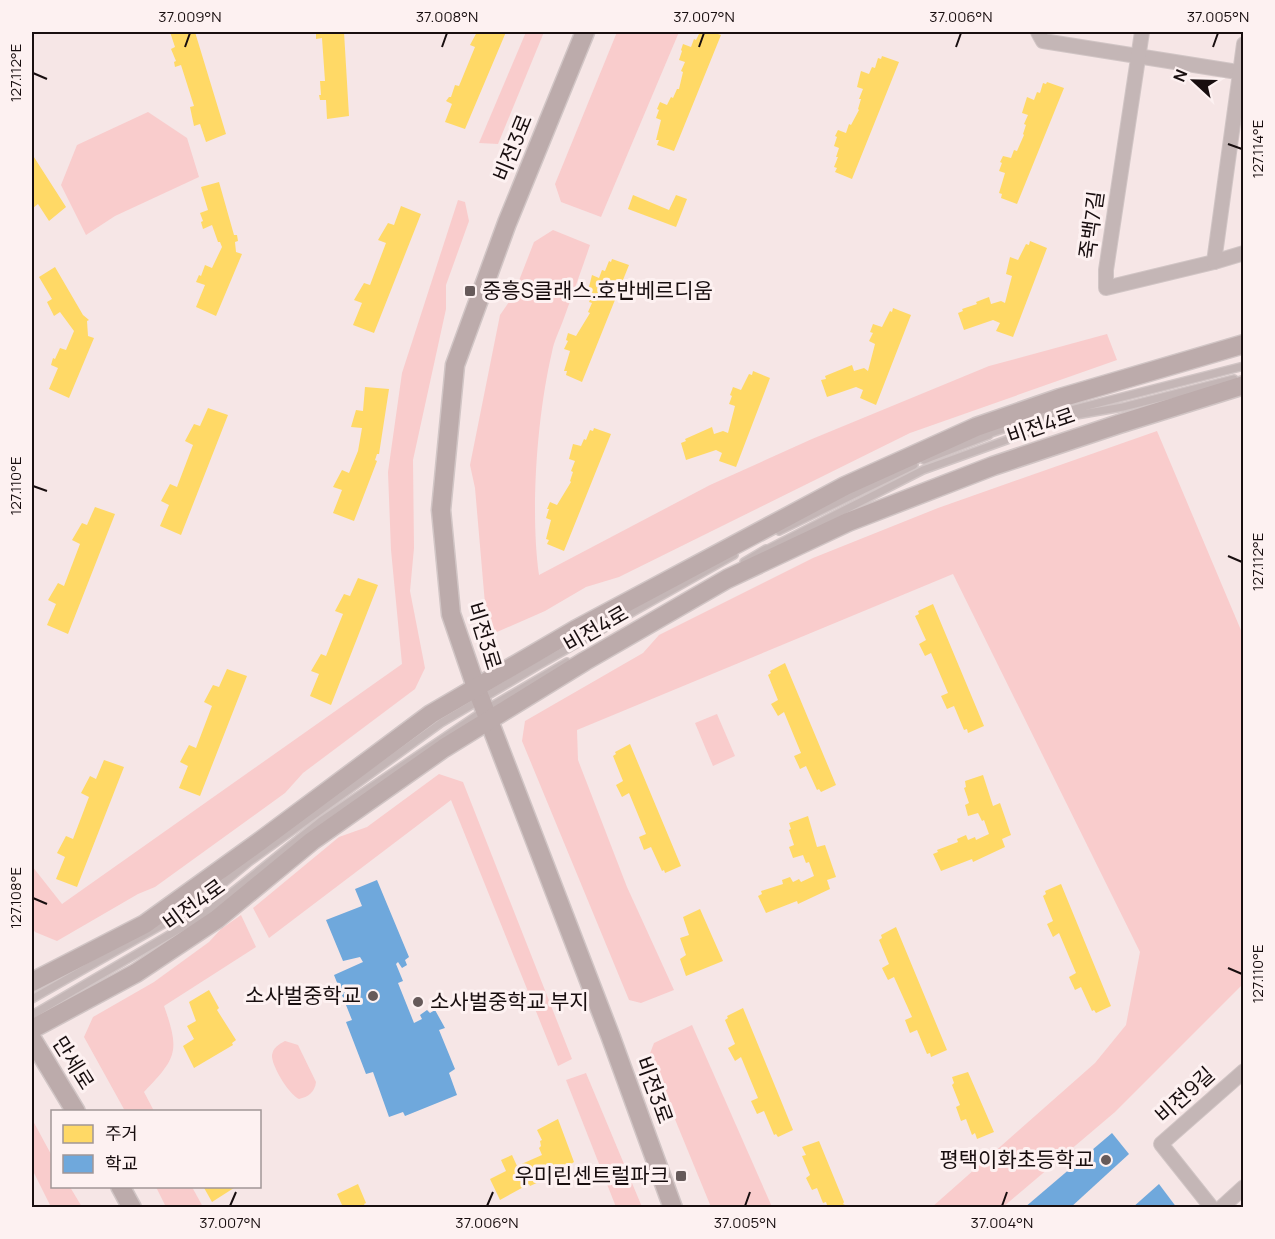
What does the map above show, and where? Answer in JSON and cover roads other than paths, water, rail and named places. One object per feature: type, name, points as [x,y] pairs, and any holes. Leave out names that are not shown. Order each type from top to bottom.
[{"type":"main road","name":"비전3로","points":[[585,32],[507,223],[455,365],[441,510],[451,614],[673,1208]]},
{"type":"main road","name":"비전4로","points":[[32,1029],[136,973],[208,925],[312,841],[444,748],[483,704],[575,630],[845,486],[950,439],[1060,398],[1244,344]]},
{"type":"main road","name":"비전4로","points":[[32,982],[145,924],[431,714],[483,704],[727,579],[848,522],[993,466],[1244,385]]},
{"type":"main road","name":"만세로","points":[[32,1039],[75,1110]]},
{"type":"main road","points":[[121,1188],[132,1208]]},
{"type":"street","points":[[1038,32],[1043,41],[1241,73]]},
{"type":"street","name":"죽백7길","points":[[1142,32],[1106,270],[1106,288],[1244,253]]},
{"type":"street","points":[[1214,262],[1244,44]]},
{"type":"street","name":"비전9길","points":[[1212,1208],[1161,1144],[1244,1071]]},
{"type":"street","points":[[1221,1208],[1244,1187]]},
{"type":"lane","points":[[752,545],[921,461],[1024,422],[1244,366]]},
{"type":"lane","points":[[580,654],[766,549],[923,470],[1076,415],[1123,407],[1243,377]]},
{"type":"lane","points":[[950,439],[989,435]]},
{"type":"lane","points":[[727,579],[766,549]]},
{"type":"lane","points":[[32,1015],[205,914],[321,821],[483,704],[742,551]]},
{"type":"lane","points":[[32,999],[197,904],[249,862],[431,730],[570,660]]},
{"type":"place","name":"중흥S클래스.호반베르디움","points":[[470,291]]},
{"type":"place","name":"소사벌중학교","points":[[373,996]]},
{"type":"place","name":"소사벌중학교 부지","points":[[418,1002]]},
{"type":"place","name":"평택이화초등학교","points":[[1106,1160]]},
{"type":"place","name":"우미린센트럴파크","points":[[681,1176]]}]
